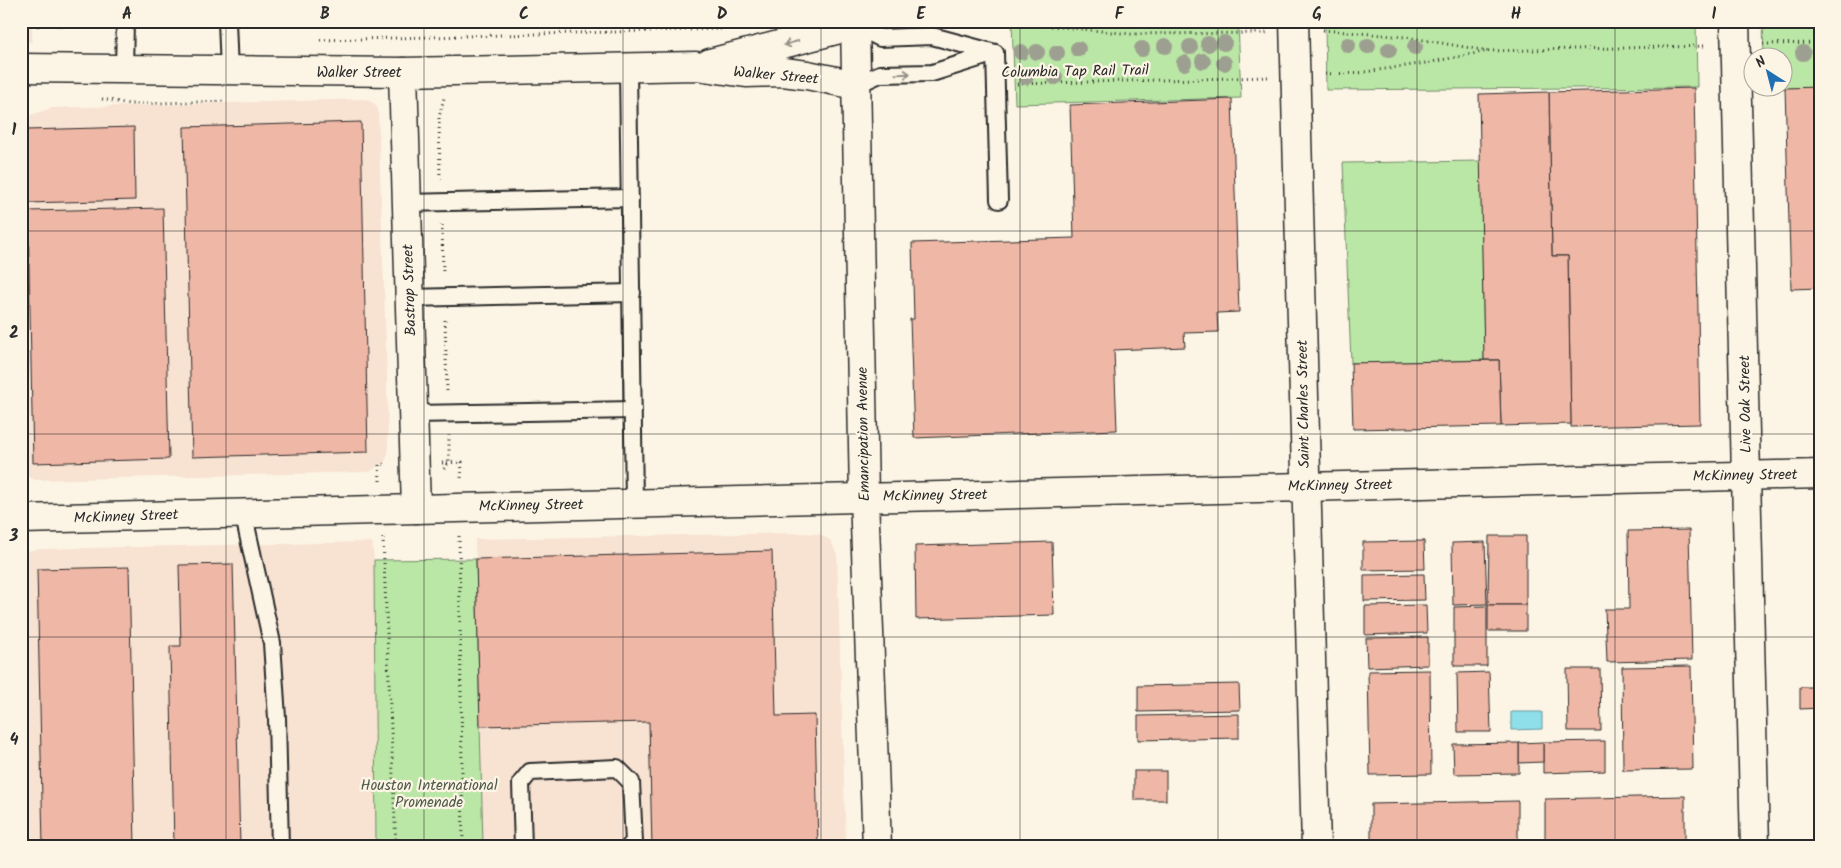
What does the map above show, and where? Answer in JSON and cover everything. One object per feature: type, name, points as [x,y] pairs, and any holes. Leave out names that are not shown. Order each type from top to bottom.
[{"type":"street","name":"Saint Charles Street","points":[[1294,21],[1316,847]]},
{"type":"street","name":"Live Oak Street","points":[[1735,21],[1755,847]]},
{"type":"street","name":"Walker Street","points":[[696,66],[855,23]]},
{"type":"street","name":"Emancipation Avenue","points":[[855,23],[864,497],[877,847]]},
{"type":"street","name":"Walker Street","points":[[21,68],[229,72],[403,72],[696,66],[746,74],[783,72],[856,85]]},
{"type":"street","name":"Bastrop Street","points":[[403,72],[416,509]]},
{"type":"street","name":"McKinney Street","points":[[21,519],[1820,474]]},
{"type":"lane","points":[[124,69],[125,21]]},
{"type":"lane","points":[[227,21],[229,72]]},
{"type":"lane","points":[[855,23],[880,38],[932,36],[995,53]]},
{"type":"lane","points":[[995,53],[999,200]]},
{"type":"lane","points":[[856,85],[880,74],[932,73],[995,53]]},
{"type":"lane","points":[[628,68],[634,503]]},
{"type":"lane","points":[[406,203],[630,198]]},
{"type":"lane","points":[[409,298],[632,293]]},
{"type":"lane","points":[[413,414],[633,410]]},
{"type":"lane","points":[[243,512],[272,643],[277,718],[280,847]]},
{"type":"lane","points":[[523,847],[521,782],[530,772],[617,768],[631,782],[634,842],[629,847]]},
{"type":"path","points":[[38,21],[38,29]]},
{"type":"path","points":[[974,24],[1052,26],[1131,34],[1245,34]]},
{"type":"path","points":[[316,40],[724,28]]},
{"type":"path","points":[[1326,30],[1406,37],[1488,50],[1691,47]]},
{"type":"path","points":[[1773,44],[1820,43]]},
{"type":"path","points":[[1329,73],[1358,73],[1426,63],[1488,50]]},
{"type":"path","name":"Columbia Tap Rail Trail","points":[[996,84],[1254,78]]},
{"type":"path","points":[[383,540],[396,847]]},
{"type":"path","points":[[459,548],[463,847]]},
{"type":"shaded area","points":[[21,21],[32,21],[32,42],[21,43]]},
{"type":"shaded area","points":[[366,99],[375,104],[378,109],[387,377],[388,455],[384,463],[370,472],[35,480],[23,474],[21,118],[52,108]]},
{"type":"shaded area","points":[[819,534],[830,540],[837,554],[846,847],[483,847],[475,539]]},
{"type":"shaded area","points":[[372,542],[374,560],[376,847],[21,847],[21,555],[27,551],[39,549]]},
{"type":"green space","points":[[50,21],[96,21],[96,26],[55,26]]},
{"type":"green space","points":[[1012,21],[1238,21],[1241,98],[1015,104]]},
{"type":"green space","points":[[1325,21],[1696,21],[1697,87],[1326,90]]},
{"type":"green space","points":[[1763,21],[1820,21],[1820,87],[1794,88],[1794,48],[1764,48]]},
{"type":"green space","points":[[1481,161],[1484,360],[1351,363],[1343,163]]},
{"type":"green space","name":"Houston International Promenade","points":[[476,559],[483,847],[376,847],[374,560]]},
{"type":"water","points":[[1511,712],[1542,712],[1542,729],[1511,730]]},
{"type":"building","points":[[1820,87],[1820,288],[1791,289],[1785,98],[1794,98],[1794,88]]},
{"type":"building","points":[[1694,88],[1700,424],[1571,427],[1568,256],[1552,256],[1549,92]]},
{"type":"building","points":[[1549,92],[1552,256],[1568,256],[1571,424],[1501,426],[1499,360],[1484,360],[1479,94]]},
{"type":"building","points":[[1232,99],[1239,312],[1217,313],[1218,332],[1184,333],[1185,347],[1114,350],[1117,430],[914,438],[910,319],[914,319],[912,243],[1074,238],[1070,105]]},
{"type":"building","points":[[361,122],[368,452],[192,457],[184,127]]},
{"type":"building","points":[[134,127],[135,200],[28,203],[26,130]]},
{"type":"building","points":[[163,208],[169,459],[33,463],[28,211]]},
{"type":"building","points":[[1499,360],[1501,426],[1353,429],[1351,363]]},
{"type":"building","points":[[1689,530],[1692,660],[1607,662],[1605,609],[1629,609],[1628,531]]},
{"type":"building","points":[[1489,536],[1526,536],[1526,605],[1488,605]]},
{"type":"building","points":[[1424,541],[1425,569],[1363,570],[1363,542]]},
{"type":"building","points":[[1052,542],[1054,615],[916,619],[915,546]]},
{"type":"building","points":[[1485,542],[1487,604],[1453,605],[1452,543]]},
{"type":"building","points":[[772,551],[776,716],[815,715],[818,847],[652,847],[649,722],[480,726],[476,559]]},
{"type":"building","points":[[233,564],[240,847],[174,847],[170,646],[181,646],[179,565]]},
{"type":"building","points":[[129,567],[135,847],[43,847],[37,569]]},
{"type":"building","points":[[1424,574],[1425,600],[1364,601],[1364,575]]},
{"type":"building","points":[[1426,605],[1427,633],[1365,635],[1365,606]]},
{"type":"building","points":[[1488,605],[1526,605],[1526,631],[1488,631]]},
{"type":"building","points":[[1487,606],[1487,666],[1454,666],[1454,607]]},
{"type":"building","points":[[1428,637],[1428,665],[1367,667],[1366,638]]},
{"type":"building","points":[[1691,666],[1693,769],[1623,770],[1622,667]]},
{"type":"building","points":[[1567,669],[1600,669],[1601,731],[1568,731]]},
{"type":"building","points":[[1430,670],[1431,774],[1370,775],[1368,671]]},
{"type":"building","points":[[1489,672],[1491,732],[1458,732],[1457,673]]},
{"type":"building","points":[[1239,684],[1240,710],[1138,712],[1138,686]]},
{"type":"building","points":[[1800,687],[1820,687],[1820,708],[1800,709]]},
{"type":"building","points":[[1239,714],[1239,738],[1138,740],[1138,716]]},
{"type":"building","points":[[1605,741],[1605,771],[1543,773],[1543,742]]},
{"type":"building","points":[[1543,742],[1543,762],[1519,763],[1519,743]]},
{"type":"building","points":[[1519,743],[1519,773],[1454,774],[1453,744]]},
{"type":"building","points":[[1134,771],[1166,771],[1166,800],[1134,800]]},
{"type":"building","points":[[1685,796],[1685,847],[1545,847],[1545,799]]},
{"type":"building","points":[[1518,801],[1518,847],[1371,847],[1371,804]]}]
